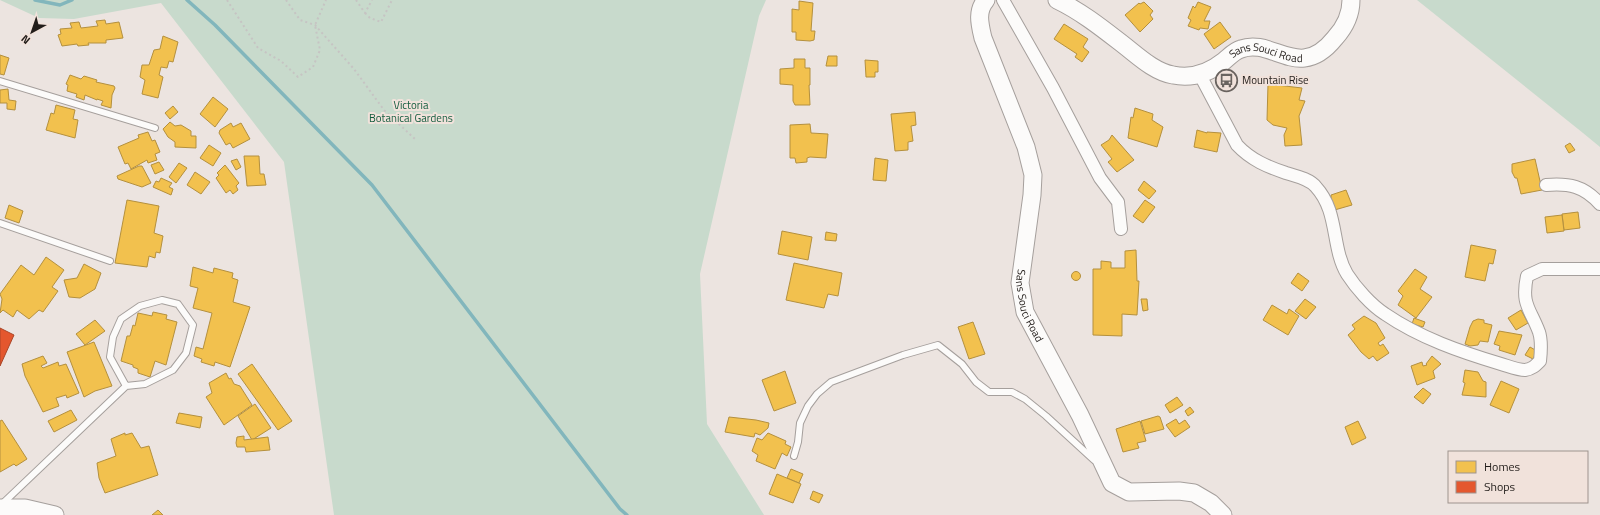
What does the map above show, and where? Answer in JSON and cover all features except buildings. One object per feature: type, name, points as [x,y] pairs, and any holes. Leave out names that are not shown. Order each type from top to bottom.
[{"type":"main road","name":"Sans Souci Road","points":[[986,0],[980,12],[979,21],[983,38],[1026,147],[1033,175],[1032,195],[1020,282],[1024,312],[1080,416],[1112,483],[1129,492],[1179,491],[1194,493],[1211,503],[1223,515]]},
{"type":"main road","name":"Sans Souci Road","points":[[1057,0],[1093,22],[1158,70],[1173,75],[1200,75],[1210,71],[1241,48],[1259,48],[1293,58],[1311,57],[1319,53],[1330,44],[1342,31],[1349,17],[1351,0]]},
{"type":"main road","points":[[0,508],[25,508],[54,515]]},
{"type":"street","points":[[1003,0],[1053,88],[1100,178],[1118,202],[1121,229]]},
{"type":"street","points":[[1200,75],[1237,145],[1246,155],[1260,163],[1301,178],[1316,186],[1330,212],[1335,230],[1335,242],[1347,274],[1360,290],[1384,313],[1420,335],[1488,360],[1523,370],[1533,368],[1540,361],[1540,334],[1525,304],[1524,289],[1527,276],[1542,269],[1600,269]]},
{"type":"street","points":[[1546,185],[1566,184],[1586,192],[1600,204]]},
{"type":"lane","points":[[0,81],[155,128]]},
{"type":"lane","points":[[0,223],[110,261]]},
{"type":"lane","points":[[0,505],[126,386],[145,384],[173,370],[186,352],[193,324],[178,304],[162,300],[140,306],[121,319],[113,337],[110,357],[126,386]]},
{"type":"lane","points":[[794,456],[798,442],[800,423],[817,394],[831,382],[903,355],[938,345],[962,364],[976,382],[989,392],[1012,392],[1025,399],[1105,468]]},
{"type":"path","points":[[227,0],[258,48],[281,61],[298,77],[313,67],[320,50],[315,25],[326,0]]},
{"type":"path","points":[[286,0],[300,20],[315,25],[354,69],[384,110],[416,140]]},
{"type":"path","points":[[356,0],[370,18],[381,22],[392,0]]},
{"type":"path","points":[[366,13],[372,0]]},
{"type":"green space","name":"Victoria Botanical Gardens","points":[[0,0],[766,0],[759,16],[700,274],[707,424],[764,515],[334,515],[284,162],[161,3],[74,19],[39,18]]},
{"type":"green space","points":[[1417,0],[1600,0],[1600,147],[1583,133]]},
{"type":"waterway","points":[[35,0],[60,5],[72,0]]},
{"type":"waterway","points":[[187,0],[215,25],[372,185],[620,509],[627,515]]},
{"type":"place","name":"Mountain Rise","points":[[1226,80]]}]
